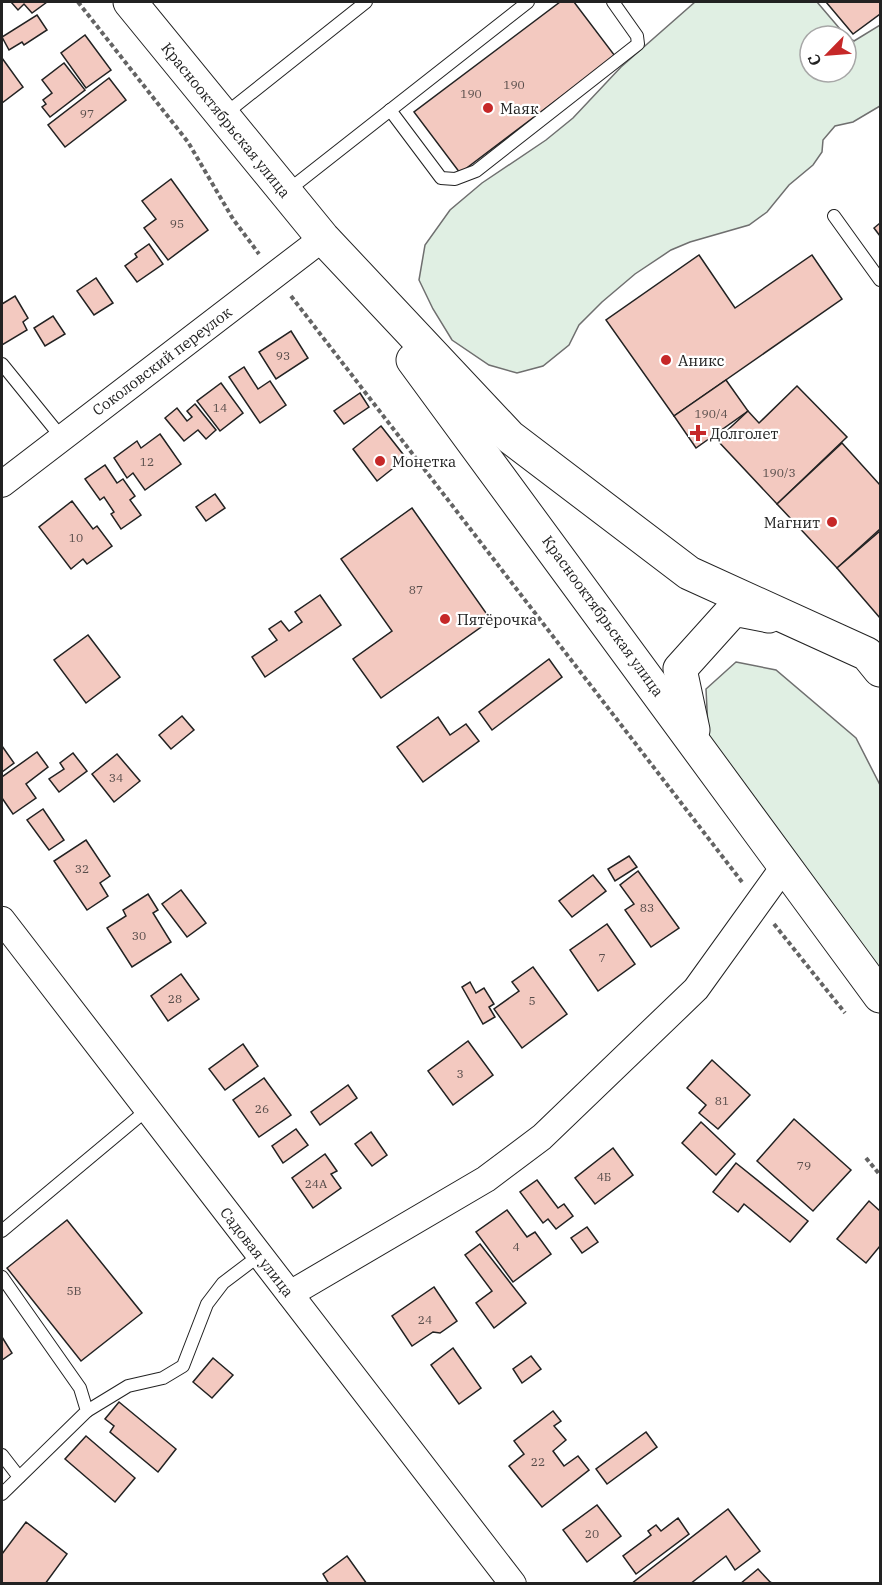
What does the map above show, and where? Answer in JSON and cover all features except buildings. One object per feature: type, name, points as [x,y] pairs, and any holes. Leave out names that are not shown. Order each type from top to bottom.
[{"type":"main road","name":"Краснооктябрьская улица","points":[[130,2],[323,238],[510,437],[689,573],[867,654],[880,670]]},
{"type":"main road","name":"Краснооктябрьская улица","points":[[323,238],[876,986]]},
{"type":"main road","points":[[695,741],[680,669],[734,609],[794,621]]},
{"type":"street","name":"Соколовский переулок","points":[[2,484],[323,238]]},
{"type":"street","points":[[290,1294],[486,1179],[542,1137],[696,990],[786,864]]},
{"type":"street","name":"Садовая улица","points":[[2,920],[513,1584]]},
{"type":"lane","points":[[224,115],[366,2]]},
{"type":"lane","points":[[285,193],[528,2]]},
{"type":"lane","points":[[390,110],[441,178],[455,179],[476,171],[638,44],[637,36],[613,2]]},
{"type":"lane","points":[[834,216],[880,280]]},
{"type":"lane","points":[[2,364],[62,438]]},
{"type":"lane","points":[[2,1231],[148,1109]]},
{"type":"lane","points":[[2,1494],[87,1411],[128,1386],[153,1382],[175,1373],[183,1366],[207,1304],[223,1282],[260,1255]]},
{"type":"lane","points":[[2,1277],[80,1388],[87,1411]]},
{"type":"lane","points":[[2,1455],[19,1477]]},
{"type":"path","points":[[78,2],[188,142],[233,219],[275,275],[845,1013]]},
{"type":"path","points":[[866,1158],[880,1175]]},
{"type":"green space","points":[[695,2],[817,2],[836,24],[798,24],[798,84],[858,84],[858,39],[880,25],[880,106],[853,122],[835,126],[823,140],[822,152],[813,165],[789,185],[767,212],[749,225],[690,242],[671,250],[635,274],[579,325],[569,345],[543,366],[517,373],[489,365],[452,340],[433,309],[419,280],[425,245],[450,210],[482,183],[546,140],[573,118],[621,67]]},
{"type":"green space","points":[[736,662],[776,670],[856,738],[880,785],[880,969],[868,966],[709,749],[706,689]]},
{"type":"place","name":"Маяк","points":[[488,108]]},
{"type":"place","name":"Аникс","points":[[666,360]]},
{"type":"place","name":"Долголет","points":[[698,433]]},
{"type":"place","name":"Монетка","points":[[380,461]]},
{"type":"place","name":"Магнит","points":[[832,522]]},
{"type":"place","name":"Пятёрочка","points":[[445,619]]}]
